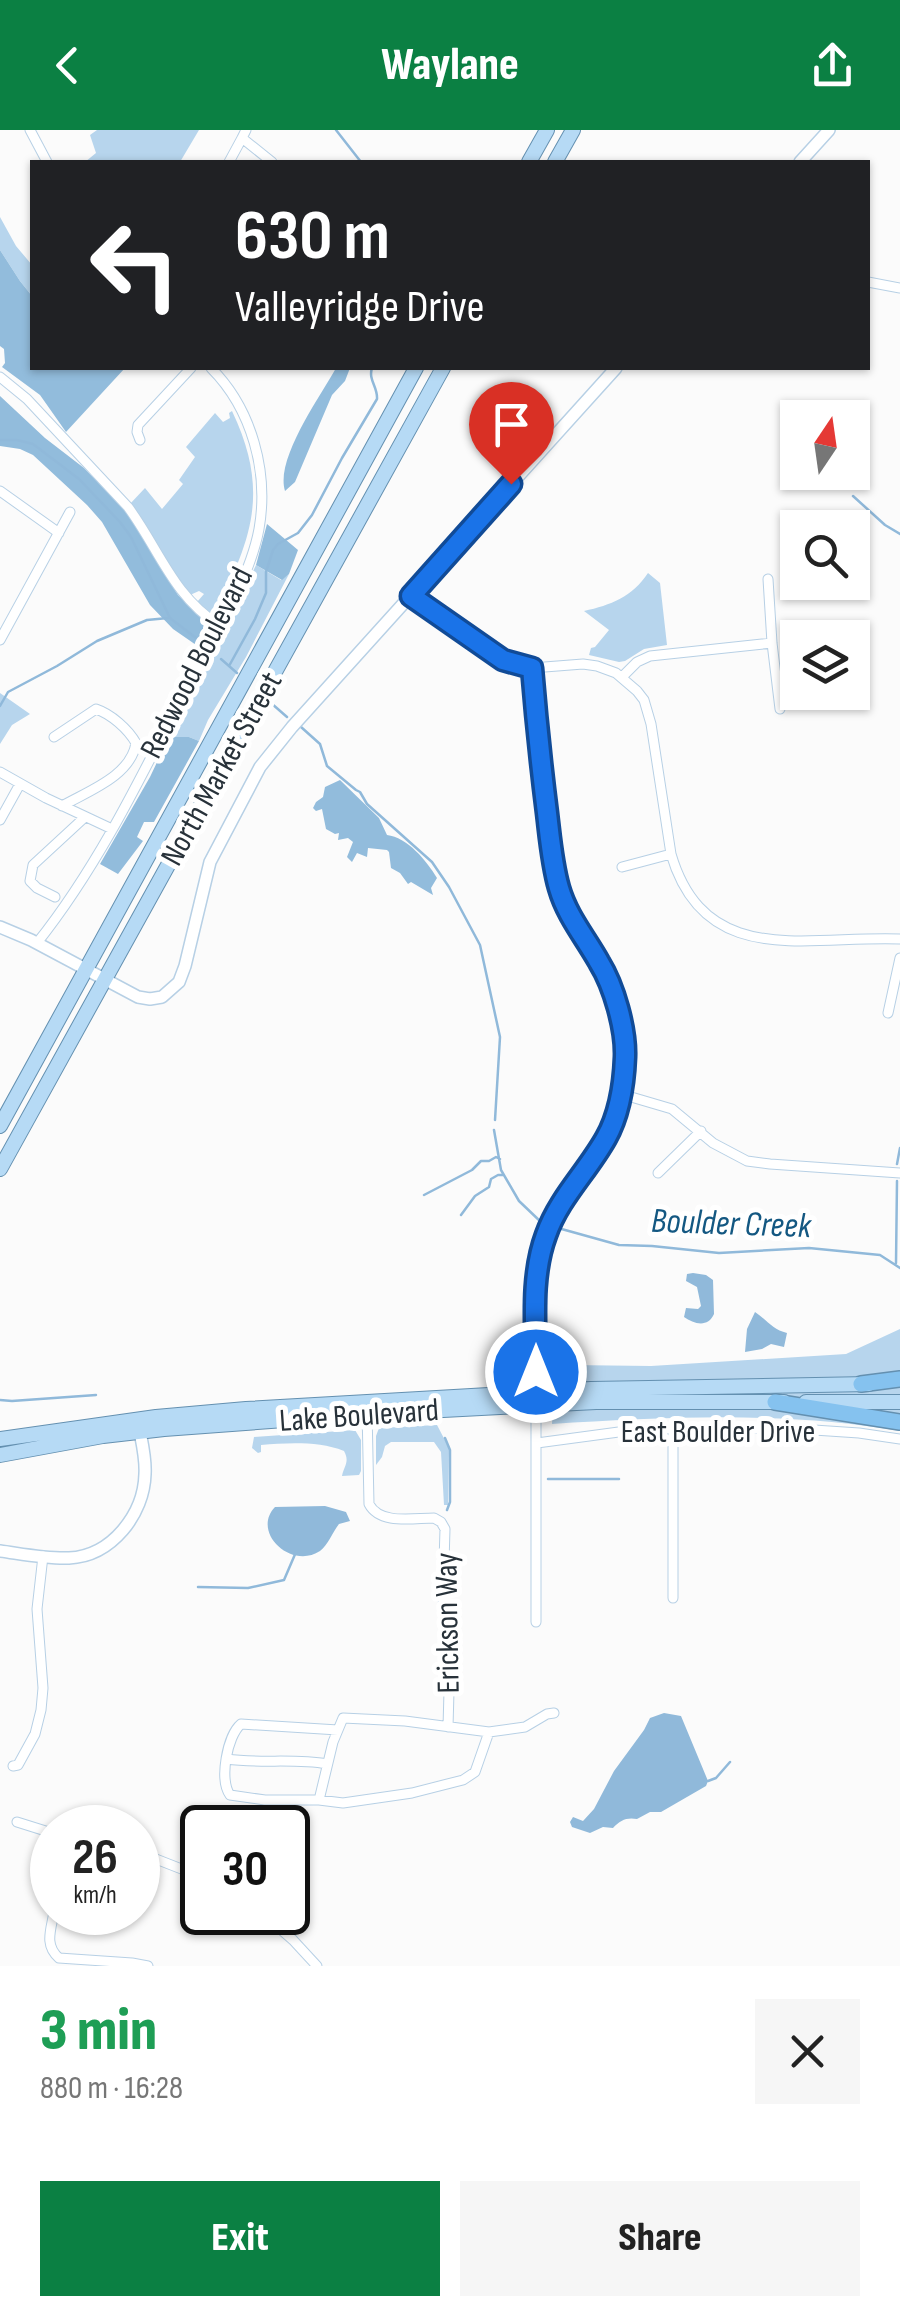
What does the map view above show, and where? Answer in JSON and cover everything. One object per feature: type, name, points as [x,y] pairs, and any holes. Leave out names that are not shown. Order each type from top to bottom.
[{"type":"highway","points":[[861,1384],[900,1382]]},
{"type":"highway","points":[[775,1402],[900,1422]]},
{"type":"main road","points":[[530,160],[547,130]]},
{"type":"main road","points":[[556,160],[573,130]]},
{"type":"main road","name":"North Market Street","points":[[0,1126],[415,370]]},
{"type":"main road","name":"North Market Street","points":[[0,1169],[441,370]]},
{"type":"main road","name":"Lake Boulevard","points":[[0,1439],[367,1408],[861,1384]]},
{"type":"main road","name":"Lake Boulevard","points":[[536,1398],[900,1402]]},
{"type":"main road","name":"Lake Boulevard","points":[[0,1455],[139,1426]]},
{"type":"street","points":[[30,130],[46,160]]},
{"type":"street","points":[[802,160],[829,130]]},
{"type":"street","points":[[230,160],[244,134],[270,160]]},
{"type":"street","points":[[870,282],[900,288]]},
{"type":"street","points":[[140,440],[138,425],[189,370]]},
{"type":"street","name":"Redwood Boulevard","points":[[37,944],[77,890],[112,829],[219,625],[255,543],[261,510],[258,460],[245,418],[232,393],[213,370]]},
{"type":"street","points":[[0,927],[146,999],[162,997],[177,986],[210,862],[260,767],[614,370]]},
{"type":"street","points":[[0,377],[26,399],[128,507],[181,593],[219,625]]},
{"type":"street","points":[[1,495],[59,533]]},
{"type":"street","points":[[0,640],[70,512]]},
{"type":"street","points":[[768,579],[780,709]]},
{"type":"street","points":[[411,596],[503,660],[532,668],[588,664],[602,667],[622,677],[641,696],[650,717],[671,854],[682,883],[701,909],[727,928],[744,936],[792,942],[900,938]]},
{"type":"street","points":[[622,677],[650,656],[772,643]]},
{"type":"street","points":[[532,668],[554,869],[569,914],[601,964],[619,1013],[625,1056],[620,1094],[605,1140],[556,1211],[538,1263],[536,1622]]},
{"type":"street","points":[[54,736],[96,709],[124,728],[136,743],[134,754],[122,770],[62,806]]},
{"type":"street","points":[[0,772],[112,829]]},
{"type":"street","points":[[0,820],[20,784]]},
{"type":"street","points":[[55,897],[30,881],[32,865],[85,817]]},
{"type":"street","points":[[622,866],[671,854]]},
{"type":"street","points":[[888,1013],[900,958]]},
{"type":"street","points":[[620,1094],[672,1109],[713,1143],[747,1160],[900,1173]]},
{"type":"street","points":[[658,1174],[700,1131]]},
{"type":"street","name":"Erickson Way","points":[[367,1408],[372,1510],[383,1517],[434,1518],[446,1530],[443,1596],[448,1727]]},
{"type":"street","points":[[0,1551],[67,1559],[104,1547],[118,1535],[135,1513],[143,1492],[145,1467],[139,1426]]},
{"type":"street","points":[[673,1428],[673,1598]]},
{"type":"street","name":"East Boulder Drive","points":[[537,1442],[621,1430],[673,1428],[801,1428],[900,1439]]},
{"type":"street","points":[[12,1766],[18,1765],[35,1734],[41,1710],[44,1688],[36,1608],[43,1556]]},
{"type":"street","points":[[319,1800],[342,1718],[490,1732],[525,1727],[554,1713]]},
{"type":"street","points":[[338,1730],[242,1724],[233,1733],[224,1784],[230,1795],[265,1800],[356,1802],[412,1793],[463,1780],[478,1768],[490,1732]]},
{"type":"street","points":[[227,1759],[327,1764]]},
{"type":"street","points":[[17,1822],[30,1826]]},
{"type":"street","points":[[49,1935],[48,1942],[58,1958],[148,1966]]},
{"type":"street","points":[[287,1935],[317,1966]]},
{"type":"shaded area","points":[[97,130],[199,130],[181,160],[87,160],[96,153],[90,135]]},
{"type":"shaded area","points":[[0,217],[30,263],[30,294],[20,281],[0,250]]},
{"type":"shaded area","points":[[0,250],[30,294],[30,370],[123,370],[66,432],[40,395],[2,367],[4,349],[0,346]]},
{"type":"shaded area","points":[[335,370],[349,370],[332,395],[295,482],[285,491],[286,462]]},
{"type":"shaded area","points":[[0,396],[84,468],[126,511],[178,595],[210,624],[199,647],[173,629],[150,605],[102,522],[87,505],[33,455],[0,446]]},
{"type":"shaded area","points":[[232,411],[251,467],[251,516],[237,564],[210,616],[197,602],[204,594],[187,594],[129,505],[145,488],[162,509],[183,484],[179,480],[195,457],[186,447],[215,413],[223,422]]},
{"type":"shaded area","points":[[267,524],[298,550],[289,574],[282,580],[256,565]]},
{"type":"shaded area","points":[[256,565],[281,580],[289,574],[199,741],[169,737],[212,657]]},
{"type":"shaded area","points":[[648,573],[660,583],[667,645],[644,649],[619,662],[589,655],[609,630],[584,611],[620,599]]},
{"type":"shaded area","points":[[0,693],[30,714],[12,725],[0,744]]},
{"type":"shaded area","points":[[169,737],[199,741],[154,822],[144,822],[137,837],[143,841],[118,874],[100,864]]},
{"type":"shaded area","points":[[340,780],[379,818],[387,835],[409,845],[428,864],[437,878],[431,888],[433,895],[411,882],[408,884],[391,868],[387,850],[368,848],[367,857],[357,853],[352,862],[347,857],[353,842],[348,838],[338,840],[339,833],[326,829],[322,809],[313,808],[323,797],[325,787]]},
{"type":"shaded area","points":[[687,1274],[713,1280],[714,1314],[705,1323],[684,1317],[686,1308],[701,1306],[697,1287],[686,1281]]},
{"type":"shaded area","points":[[755,1312],[787,1333],[784,1347],[771,1344],[745,1352],[747,1329]]},
{"type":"shaded area","points":[[900,1329],[900,1431],[770,1418],[552,1424],[555,1359],[570,1365],[651,1366],[846,1354]]},
{"type":"shaded area","points":[[437,1425],[449,1448],[448,1505],[444,1505],[441,1452],[434,1442],[391,1442],[376,1465],[379,1428]]},
{"type":"shaded area","points":[[355,1430],[361,1440],[359,1475],[342,1476],[346,1455],[334,1448],[271,1444],[261,1445],[258,1453],[252,1448],[254,1437]]},
{"type":"shaded area","points":[[325,1506],[346,1512],[350,1521],[339,1524],[320,1551],[297,1556],[278,1546],[271,1537],[269,1517],[275,1507]]},
{"type":"shaded area","points":[[664,1713],[681,1716],[708,1781],[706,1786],[661,1812],[624,1820],[613,1828],[603,1827],[590,1833],[572,1827],[573,1817],[583,1821],[594,1809],[650,1718]]},
{"type":"waterway","points":[[336,130],[359,160]]},
{"type":"waterway","points":[[229,666],[266,593],[266,572],[273,550],[298,533],[312,515],[377,399],[372,370]]},
{"type":"waterway","name":"Boulder Creek","points":[[0,440],[33,444],[79,479],[131,537],[170,618],[196,638]]},
{"type":"waterway","points":[[853,496],[900,534]]},
{"type":"waterway","points":[[0,706],[8,692],[97,641],[147,620],[168,618]]},
{"type":"waterway","name":"Boulder Creek","points":[[221,659],[237,673]]},
{"type":"waterway","name":"Boulder Creek","points":[[271,703],[287,717]]},
{"type":"waterway","name":"Boulder Creek","points":[[301,727],[320,744],[327,766],[360,792],[367,804],[432,862],[480,945],[500,1037],[495,1120]]},
{"type":"waterway","name":"Boulder Creek","points":[[494,1130],[501,1170],[519,1201],[541,1222]]},
{"type":"waterway","points":[[897,1164],[900,1148]]},
{"type":"waterway","points":[[424,1195],[472,1170],[481,1161],[500,1159]]},
{"type":"waterway","points":[[461,1215],[475,1196],[489,1187],[491,1179],[503,1175]]},
{"type":"waterway","points":[[896,1263],[897,1181]]},
{"type":"waterway","name":"Boulder Creek","points":[[558,1228],[619,1245],[719,1253],[809,1248],[880,1255],[900,1268]]},
{"type":"waterway","points":[[0,1400],[96,1395]]},
{"type":"waterway","points":[[445,1438],[450,1450],[447,1510]]},
{"type":"waterway","points":[[548,1479],[619,1479]]},
{"type":"waterway","points":[[198,1587],[248,1588],[284,1580],[296,1552]]},
{"type":"waterway","points":[[708,1781],[730,1762]]},
{"type":"route","points":[[511,484],[411,596],[503,660],[532,668],[554,869],[575,925],[608,980],[624,1038],[620,1094],[609,1132],[567,1192],[540,1253],[536,1372]]}]
